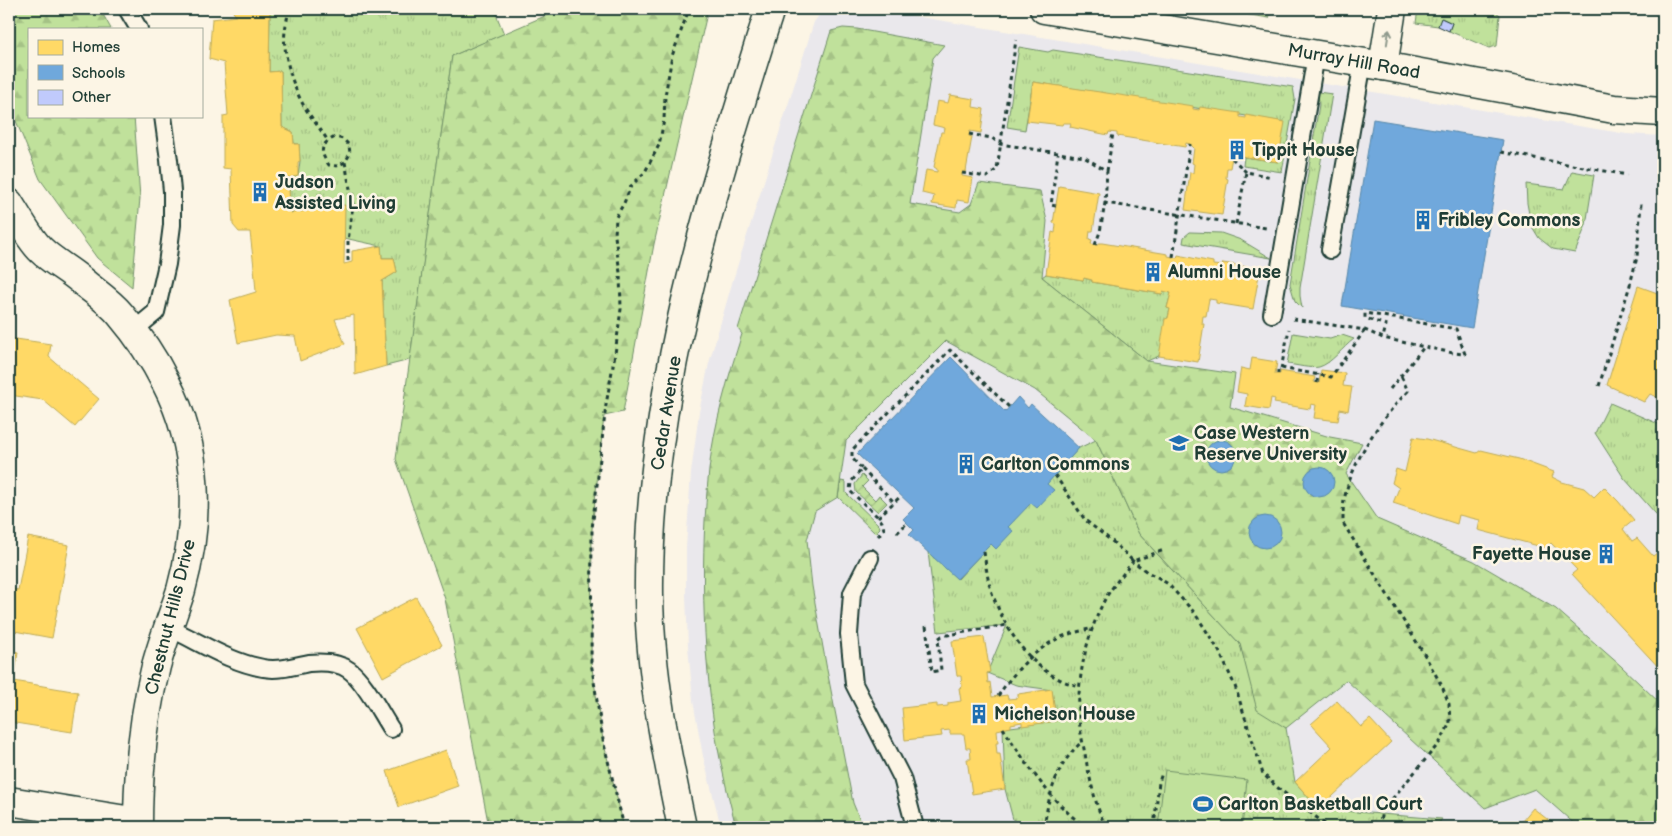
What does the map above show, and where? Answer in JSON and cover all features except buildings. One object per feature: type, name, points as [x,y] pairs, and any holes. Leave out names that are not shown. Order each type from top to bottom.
[{"type":"street","name":"Cedar Avenue","points":[[682,827],[667,758],[655,680],[649,596],[651,508],[664,408],[686,300],[732,130],[770,9]]},
{"type":"street","name":"Murray Hill Road","points":[[1044,9],[1086,12],[1614,109],[1663,112]]},
{"type":"street","points":[[1373,64],[1392,9]]},
{"type":"street","name":"Chestnut Hills Drive","points":[[9,203],[40,249],[82,280],[119,313],[133,331],[167,384],[184,427],[194,477],[194,513],[181,589],[156,666],[148,704],[140,782],[138,825]]},
{"type":"street","points":[[9,240],[40,249]]},
{"type":"street","points":[[9,801],[138,825]]},
{"type":"lane","points":[[127,9],[138,28]]},
{"type":"lane","points":[[1272,314],[1316,55]]},
{"type":"lane","points":[[1330,250],[1373,64]]},
{"type":"lane","points":[[133,331],[156,312],[167,264],[172,225],[172,191],[170,160],[163,118]]},
{"type":"lane","points":[[870,558],[852,593],[849,634],[854,684],[902,778],[915,827]]},
{"type":"lane","points":[[168,628],[235,661],[265,669],[311,663],[330,663],[349,670],[360,682],[391,729]]},
{"type":"path","points":[[289,9],[285,31],[285,47],[290,72],[296,91],[304,106],[328,140]]},
{"type":"path","points":[[624,827],[603,740],[591,662],[592,529],[606,405],[621,309],[620,273],[615,236],[616,217],[631,186],[645,172],[659,145],[672,56],[689,9]]},
{"type":"path","points":[[962,173],[988,177],[997,169],[1016,40]]},
{"type":"path","points":[[1095,245],[1100,232],[1105,203],[1107,170],[1113,133]]},
{"type":"path","points":[[969,134],[992,138],[1000,144],[1084,157],[1107,170]]},
{"type":"path","points":[[335,137],[343,139],[349,145],[350,154],[345,162],[337,166],[329,165],[323,157],[323,146],[328,140],[335,137]]},
{"type":"path","points":[[1173,257],[1190,144]]},
{"type":"path","points":[[1501,152],[1626,175]]},
{"type":"path","points":[[1056,206],[1051,205],[1058,153]]},
{"type":"path","points":[[1232,158],[1246,172],[1295,180]]},
{"type":"path","points":[[345,162],[353,205],[348,241],[348,263]]},
{"type":"path","points":[[1236,224],[1246,172]]},
{"type":"path","points":[[1105,203],[1286,231]]},
{"type":"path","points":[[1599,386],[1637,257],[1641,203]]},
{"type":"path","points":[[1272,314],[1365,330],[1383,338],[1465,354],[1456,329],[1365,313],[1364,318],[1386,325],[1383,338]]},
{"type":"path","points":[[1281,368],[1331,377],[1365,330]]},
{"type":"path","points":[[1278,374],[1278,370],[1281,368],[1288,332]]},
{"type":"path","points":[[1390,389],[1424,347]]},
{"type":"path","points":[[894,502],[852,458],[852,450],[950,350],[1009,407]]},
{"type":"path","points":[[1317,383],[1318,374]]},
{"type":"path","points":[[1380,827],[1382,811],[1440,742],[1450,723],[1448,704],[1442,686],[1343,523],[1344,501],[1358,459],[1389,411],[1408,391],[1401,376]]},
{"type":"path","points":[[862,469],[851,482],[850,491],[882,522],[884,529],[878,536]]},
{"type":"path","points":[[1055,475],[1086,520],[1147,572],[1168,584],[1193,611],[1219,651],[1235,686],[1263,774],[1329,827]]},
{"type":"path","points":[[878,517],[901,496]]},
{"type":"path","points":[[897,533],[907,523]]},
{"type":"path","points":[[1106,827],[1097,809],[1080,727],[1079,686],[1083,664],[1093,628],[1104,600],[1133,561],[1164,550]]},
{"type":"path","points":[[984,552],[991,589],[1007,625],[1031,658],[1058,680],[1079,686]]},
{"type":"path","points":[[926,626],[932,672],[941,670],[938,639],[942,636],[1007,625]]},
{"type":"path","points":[[998,696],[1016,672],[1031,658],[1060,637],[1093,628]]},
{"type":"path","points":[[1003,728],[1057,803],[1086,827]]},
{"type":"path","points":[[1044,827],[1050,794],[1059,769],[1083,741]]},
{"type":"path","points":[[1154,827],[1159,782],[1162,773]]},
{"type":"shaded area","name":"Case Western Reserve University","points":[[824,9],[872,9],[1627,134],[1663,136],[1663,827],[721,827],[703,756],[693,701],[688,646],[686,547],[691,473],[699,412],[709,363],[814,22]]},
{"type":"green space","points":[[9,9],[100,9],[110,28],[28,28],[28,118],[134,118],[140,198],[132,287],[97,258],[40,179],[9,104]]},
{"type":"green space","points":[[270,9],[494,9],[504,34],[452,56],[410,360],[386,366],[382,281],[397,272],[394,258],[382,258],[381,246],[344,238],[344,205],[291,213],[288,178],[298,176],[300,161],[299,144],[294,144],[293,132],[282,127],[281,71],[269,72]]},
{"type":"green space","points":[[561,9],[708,9],[654,244],[623,412],[604,416],[592,529],[591,662],[603,740],[624,827],[489,827],[445,599],[396,459],[452,56]]},
{"type":"green space","points":[[1214,9],[1266,9],[1272,10],[1269,18]]},
{"type":"green space","points":[[1418,9],[1492,9],[1500,15],[1497,46],[1489,48],[1449,31],[1452,23],[1442,18],[1438,26],[1416,23]]},
{"type":"green space","points":[[843,28],[944,45],[933,58],[910,204],[960,212],[971,204],[979,183],[1040,191],[1047,221],[1042,277],[1147,361],[1235,374],[1230,407],[1330,437],[1362,443],[1346,474],[1377,519],[1474,561],[1556,609],[1663,706],[1663,827],[1578,827],[1535,789],[1485,808],[1346,680],[1286,728],[1257,710],[1240,644],[1139,534],[1096,440],[1035,390],[946,341],[846,441],[838,497],[815,511],[807,540],[812,586],[827,670],[853,803],[863,827],[736,827],[715,731],[707,666],[704,535],[711,453],[722,401],[742,334],[738,329],[831,31]]},
{"type":"green space","points":[[1019,47],[1048,52],[1053,50],[1293,87],[1295,99],[1282,172],[1243,166],[1244,157],[1278,162],[1284,122],[1033,82],[1025,130],[1007,127]]},
{"type":"green space","points":[[1318,92],[1332,94],[1300,288],[1302,308],[1295,301],[1290,284],[1319,105]]},
{"type":"green space","points":[[1572,171],[1594,175],[1586,225],[1575,253],[1553,249],[1539,238],[1531,225],[1526,184],[1564,189]]},
{"type":"green space","points":[[1190,232],[1221,233],[1241,240],[1271,258],[1183,243],[1184,237]]},
{"type":"green space","points":[[1046,274],[1083,280],[1084,278],[1092,280],[1092,282],[1162,294],[1163,291],[1171,293],[1167,308],[1170,309],[1159,356],[1147,361],[1042,277]]},
{"type":"green space","points":[[1293,333],[1330,339],[1342,335],[1354,339],[1323,365],[1308,367],[1287,364]]},
{"type":"green space","points":[[1610,403],[1663,426],[1663,522],[1624,478],[1595,433]]},
{"type":"green space","points":[[1096,440],[1139,534],[1240,644],[1258,704],[1286,728],[1295,782],[1319,809],[1442,819],[1436,827],[1015,827],[1005,789],[1003,728],[1056,721],[1052,690],[1016,685],[987,673],[1007,625],[938,632],[928,552],[958,579],[1079,448]]},
{"type":"green space","points":[[862,475],[868,481],[862,487],[875,500],[879,495],[887,503],[878,512],[856,492],[855,484]]},
{"type":"green space","points":[[841,481],[846,482],[846,493],[879,525],[880,528],[875,533],[838,497]]},
{"type":"green space","name":"Carlton Basketball Court","points":[[1165,770],[1247,780],[1242,827],[1158,827]]},
{"type":"place","name":"Tippit House","points":[[1237,150]]},
{"type":"place","name":"Judson Assisted Living","points":[[260,192]]},
{"type":"place","name":"Fribley Commons","points":[[1423,220]]},
{"type":"place","name":"Alumni House","points":[[1153,272]]},
{"type":"place","name":"Case Western Reserve University","points":[[1179,443]]},
{"type":"place","name":"Carlton Commons","points":[[966,464]]},
{"type":"place","name":"Fayette House","points":[[1606,554]]},
{"type":"place","name":"Michelson House","points":[[979,714]]},
{"type":"place","name":"Carlton Basketball Court","points":[[1203,804]]}]
